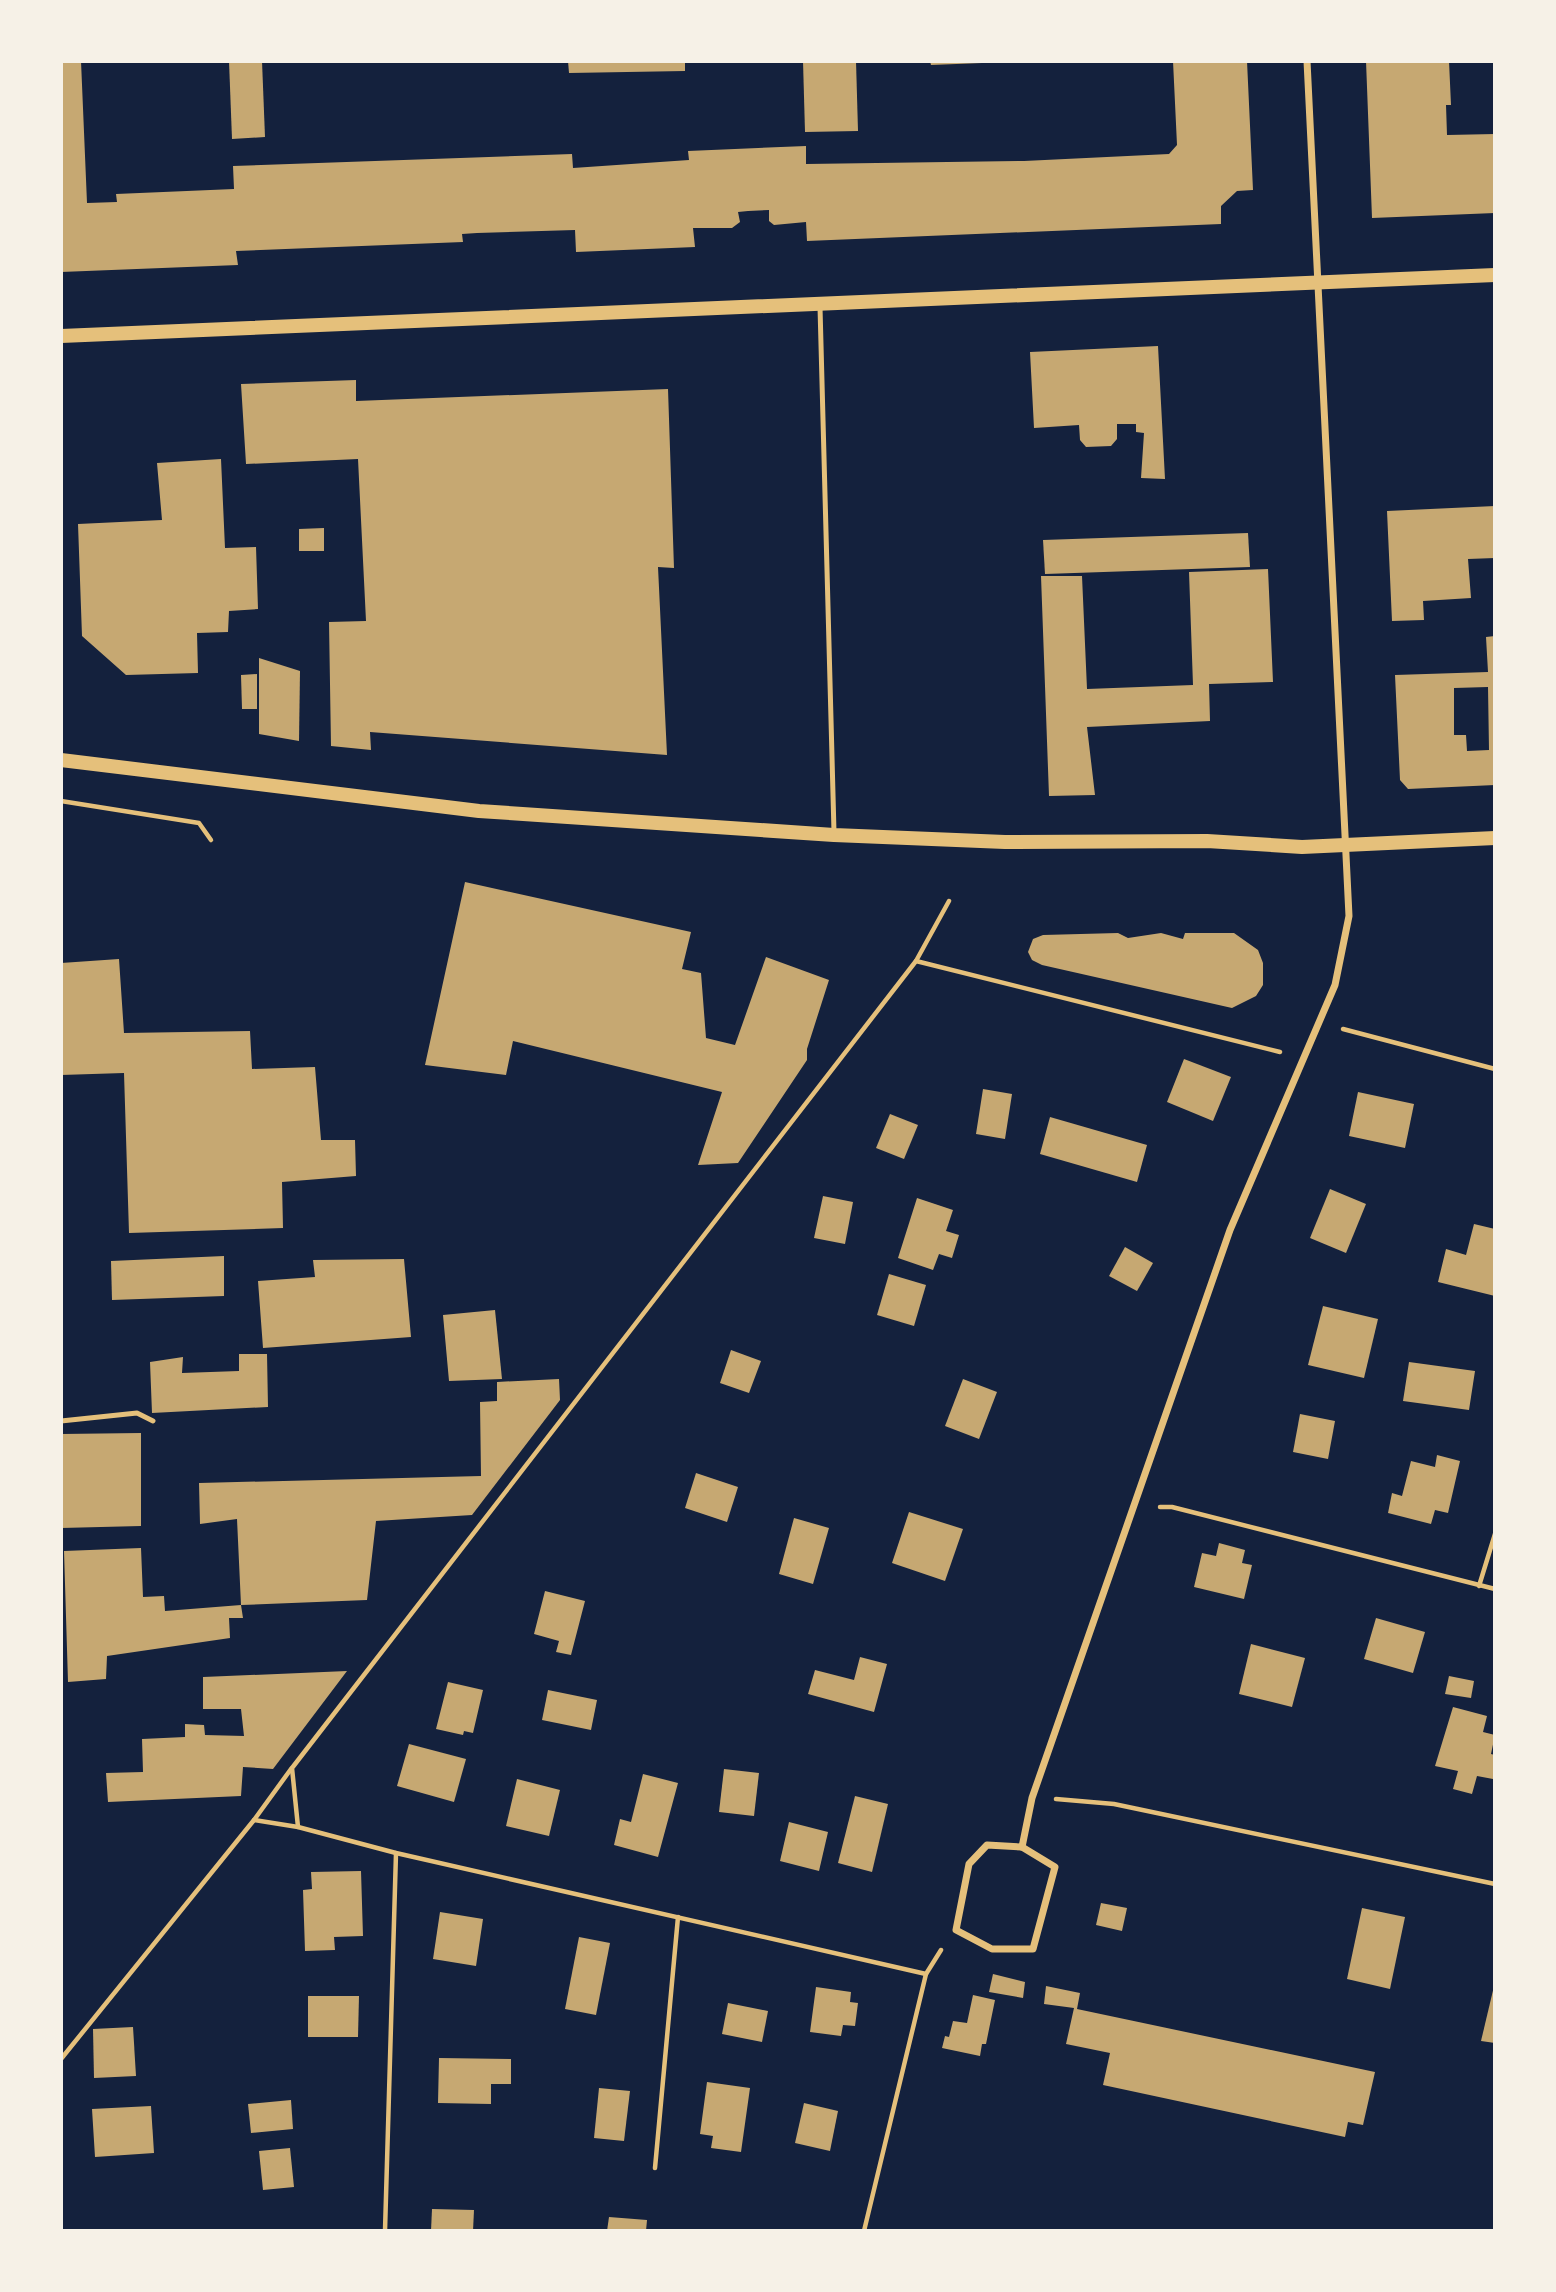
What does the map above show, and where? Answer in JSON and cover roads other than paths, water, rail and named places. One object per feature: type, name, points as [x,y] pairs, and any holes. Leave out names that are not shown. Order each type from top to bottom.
[{"type":"main road","points":[[61,336],[1495,275]]},
{"type":"main road","points":[[61,760],[479,811],[834,835],[1005,842],[1207,841],[1302,847],[1495,838]]},
{"type":"street","points":[[1022,1847],[1032,1798],[1230,1230],[1335,985],[1349,916],[1307,61]]},
{"type":"street","points":[[987,1845],[1022,1847],[1055,1867],[1033,1948],[992,1949],[956,1930],[969,1864],[987,1845]]},
{"type":"lane","points":[[820,303],[834,835]]},
{"type":"lane","points":[[61,1421],[137,1413],[153,1421]]}]
